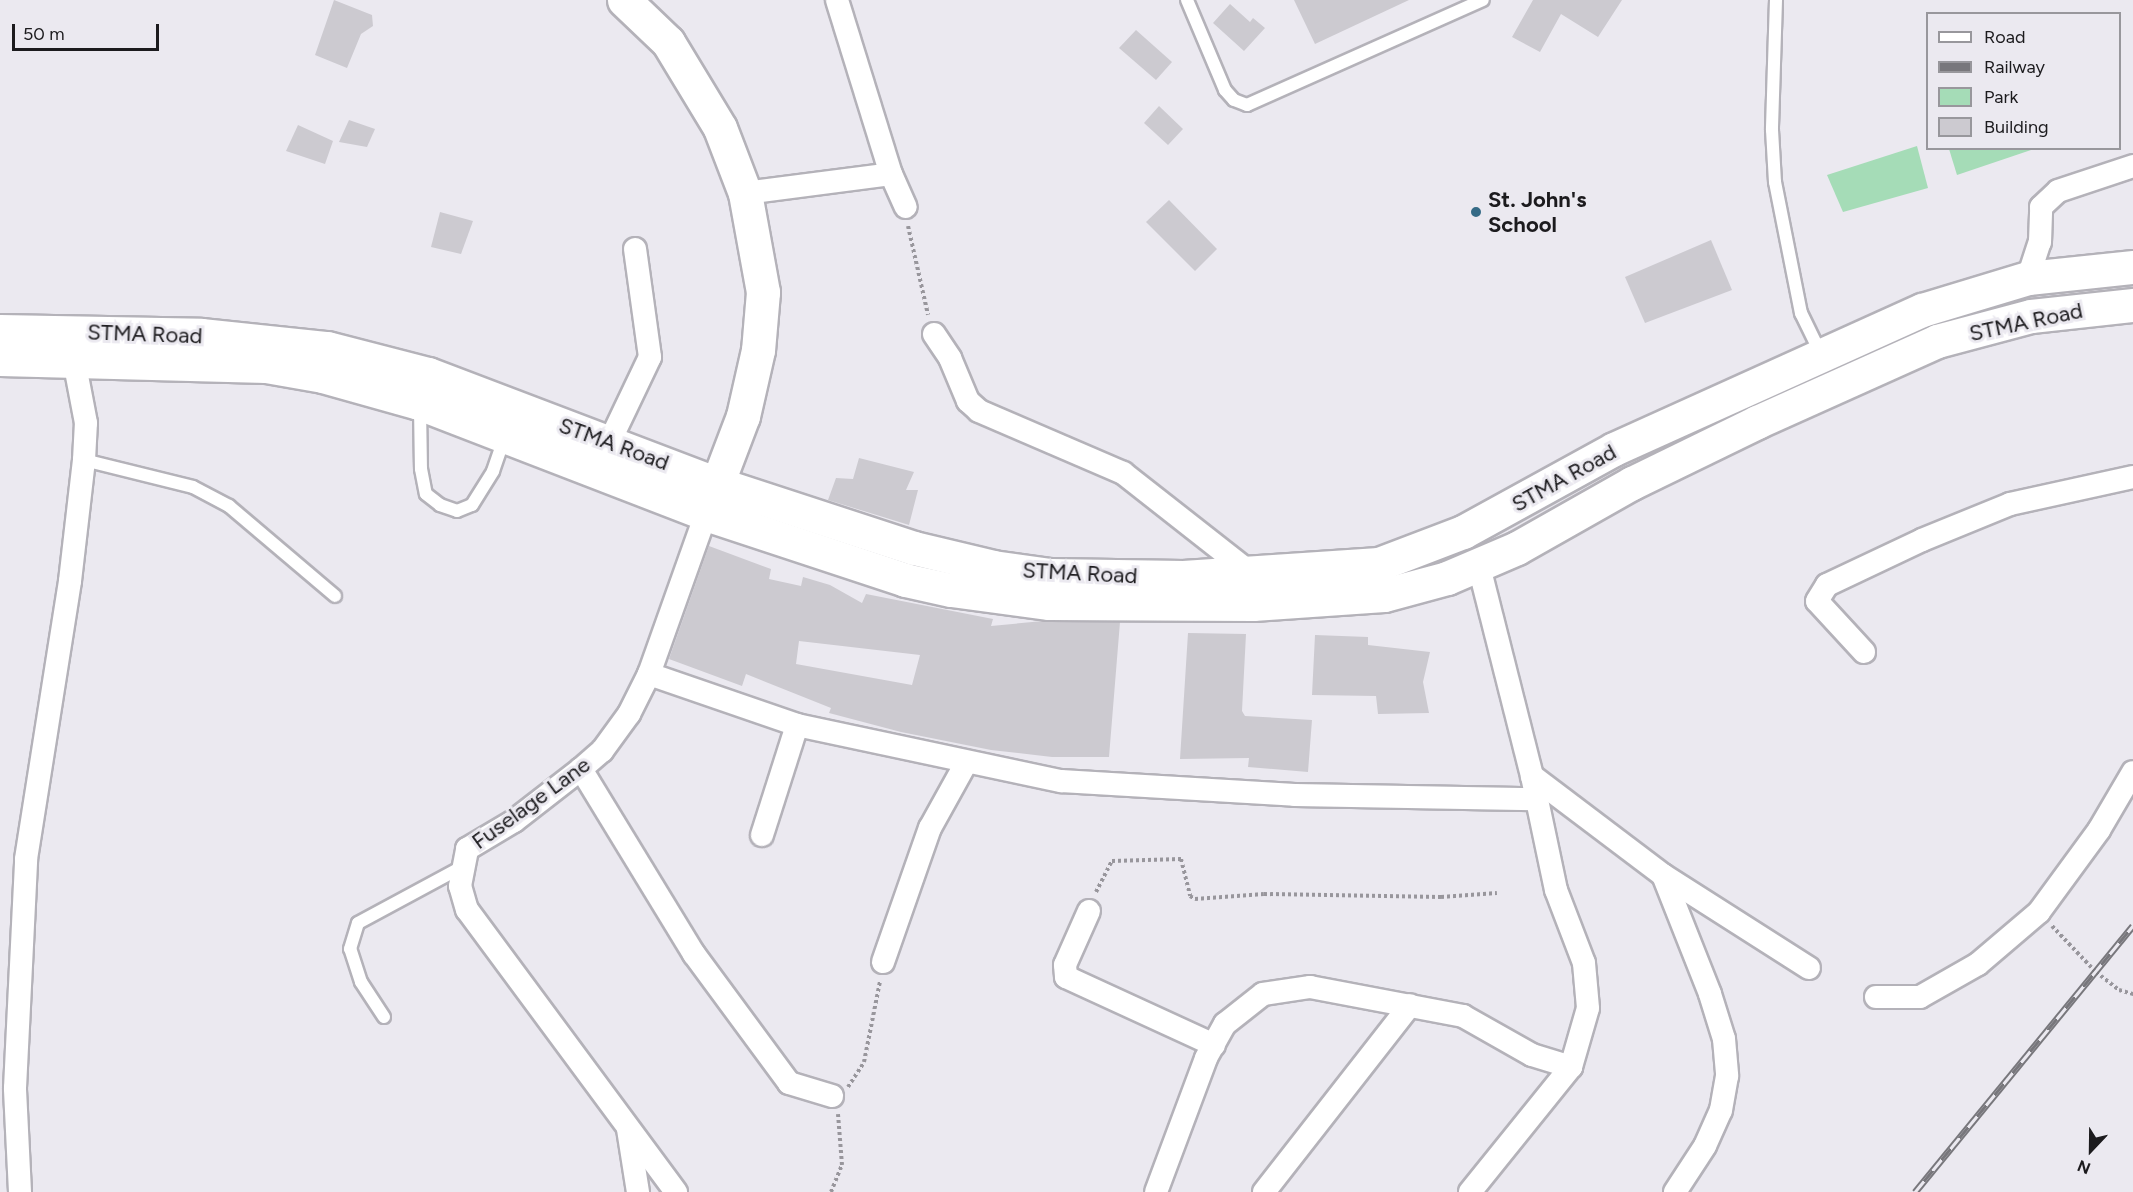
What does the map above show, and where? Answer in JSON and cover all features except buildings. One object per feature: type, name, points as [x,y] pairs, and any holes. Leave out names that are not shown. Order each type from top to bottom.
[{"type":"main road","points":[[624,0],[668,42],[720,128],[745,193],[762,292],[758,350],[743,416],[706,514]]},
{"type":"main road","name":"STMA Road","points":[[0,331],[201,335],[327,348],[428,374],[610,441],[718,484],[914,548],[993,567],[1050,575],[1252,574],[1379,564],[1463,532],[1614,449],[1823,358],[1922,310],[2028,278],[2133,267]]},
{"type":"main road","name":"STMA Road","points":[[0,359],[266,366],[323,376],[419,403],[706,514],[906,580],[951,590],[1049,603],[1187,605],[1311,601],[1383,594],[1479,567],[1642,478],[1937,341],[2031,316],[2133,305]]},
{"type":"street","points":[[837,0],[891,174],[906,207]]},
{"type":"street","points":[[2028,278],[2040,242],[2042,207],[2058,191],[2133,166]]},
{"type":"street","points":[[745,193],[891,174]]},
{"type":"street","points":[[610,441],[650,357],[635,249]]},
{"type":"street","points":[[934,334],[950,358],[968,401],[979,411],[1123,473],[1252,574]]},
{"type":"street","points":[[20,1192],[15,1088],[26,859],[70,580],[84,460],[86,423],[74,360]]},
{"type":"street","points":[[1864,652],[1817,601],[1827,585],[1922,540],[2010,504],[2133,477]]},
{"type":"street","name":"Fuselage Lane","points":[[676,1192],[467,910],[460,886],[467,849],[514,821],[581,769],[602,751],[629,714],[649,674],[706,514]]},
{"type":"street","points":[[1470,1192],[1570,1067],[1588,1008],[1584,963],[1556,890],[1535,800],[1532,776],[1479,567]]},
{"type":"street","points":[[649,674],[797,725],[966,763],[1060,781],[1152,789],[1535,800]]},
{"type":"street","points":[[762,835],[797,725]]},
{"type":"street","points":[[883,962],[930,828],[966,763]]},
{"type":"street","points":[[581,769],[694,954],[782,1074],[789,1083],[832,1096]]},
{"type":"street","points":[[1876,997],[1920,997],[1978,964],[2039,912],[2099,830],[2133,771]]},
{"type":"street","points":[[1532,776],[1664,874],[1809,968]]},
{"type":"street","points":[[1664,874],[1710,994],[1724,1039],[1727,1076],[1721,1110],[1705,1146],[1675,1192]]},
{"type":"street","points":[[1089,911],[1065,965],[1066,977],[1214,1045]]},
{"type":"street","points":[[1156,1192],[1214,1045],[1226,1024],[1263,994],[1310,987],[1463,1016],[1532,1055],[1570,1067]]},
{"type":"street","points":[[1264,1192],[1410,1005]]},
{"type":"street","points":[[628,1127],[638,1192]]},
{"type":"lane","points":[[1187,0],[1225,90],[1234,100],[1247,105],[1483,0]]},
{"type":"lane","points":[[1776,0],[1772,130],[1775,182],[1801,313],[1823,358]]},
{"type":"lane","points":[[419,403],[421,469],[426,494],[440,505],[457,511],[472,506],[493,471],[506,436]]},
{"type":"lane","points":[[84,460],[192,487],[229,506],[335,596]]},
{"type":"lane","points":[[384,1017],[361,982],[350,949],[358,924],[462,867]]},
{"type":"path","points":[[906,207],[934,334]]},
{"type":"path","points":[[1089,911],[1112,861],[1181,859],[1190,896],[1195,899],[1264,894],[1442,897],[1497,893]]},
{"type":"path","points":[[2039,912],[2096,972],[2119,990],[2133,994]]},
{"type":"path","points":[[831,1192],[842,1165],[840,1122],[832,1096],[850,1085],[864,1062],[883,962]]},
{"type":"green space","points":[[1917,146],[1928,188],[1843,212],[1827,175]]},
{"type":"green space","points":[[1950,150],[2031,150],[1957,175]]},
{"type":"railway","points":[[1915,1192],[2133,926]]},
{"type":"place","name":"St. John's School","points":[[1476,212]]}]
